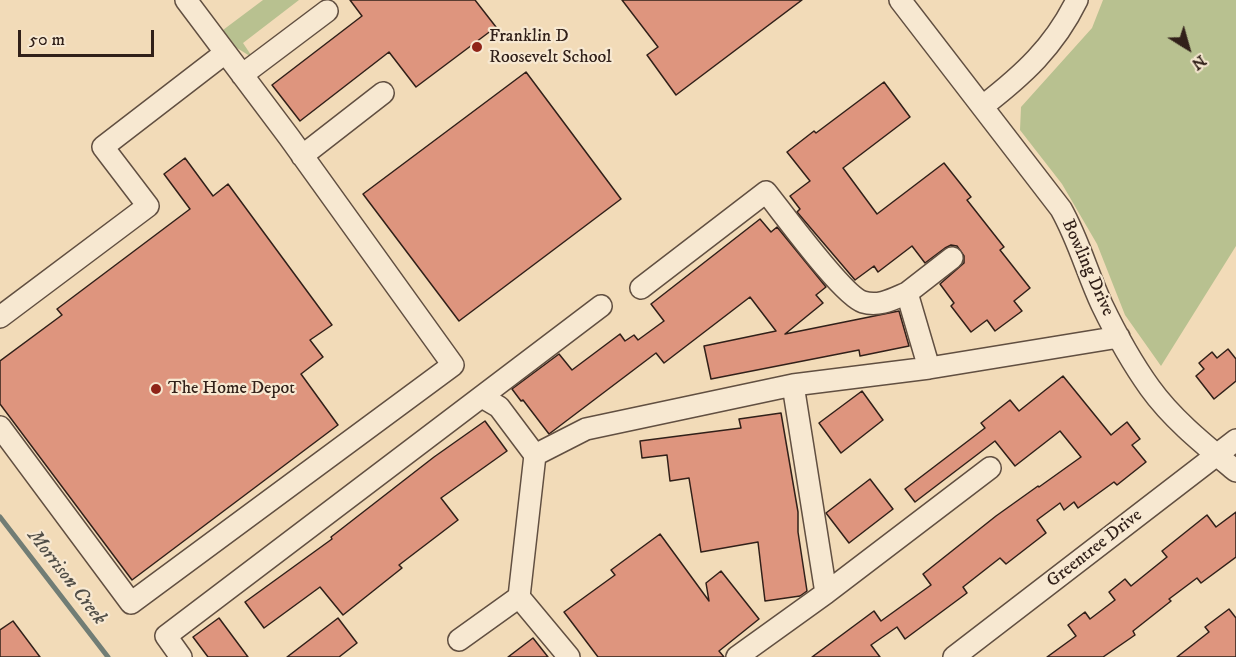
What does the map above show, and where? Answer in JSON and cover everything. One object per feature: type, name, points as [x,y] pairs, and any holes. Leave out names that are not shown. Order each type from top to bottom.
[{"type":"street","points":[[0,427],[131,603],[453,366],[186,0]]},
{"type":"street","name":"Bowling Drive","points":[[900,0],[983,106],[1066,218],[1080,246],[1101,302],[1119,337],[1151,389],[1177,418],[1236,471]]},
{"type":"street","points":[[983,106],[1040,57],[1054,41],[1077,0]]},
{"type":"street","points":[[242,75],[327,11]]},
{"type":"street","points":[[0,317],[148,206],[103,147],[225,53]]},
{"type":"street","points":[[302,156],[383,93]]},
{"type":"street","points":[[641,288],[766,192],[845,290],[863,302],[885,303],[907,293],[952,258]]},
{"type":"street","points":[[907,293],[929,368]]},
{"type":"street","points":[[182,657],[166,636],[601,306]]},
{"type":"street","points":[[535,455],[586,429],[793,385],[929,368],[1119,337]]},
{"type":"street","points":[[793,385],[826,593]]},
{"type":"street","points":[[482,397],[499,407],[535,455],[519,597],[569,657]]},
{"type":"street","name":"Greentree Drive","points":[[954,657],[1236,440]]},
{"type":"street","points":[[737,657],[826,593],[990,468]]},
{"type":"street","points":[[459,640],[519,597]]},
{"type":"green space","points":[[263,0],[299,0],[243,43],[253,58],[237,48],[223,30]]},
{"type":"green space","points":[[1103,0],[1236,0],[1236,246],[1161,366],[1125,315],[1097,244],[1062,184],[1020,130],[1021,107],[1092,28]]},
{"type":"building","points":[[350,0],[475,0],[496,27],[416,87],[389,52],[300,121],[272,85],[362,16]]},
{"type":"building","points":[[622,0],[802,0],[676,95],[647,55],[658,47]]},
{"type":"building","points":[[526,72],[621,199],[459,321],[363,194]]},
{"type":"building","points":[[884,82],[910,117],[843,168],[877,214],[944,163],[971,197],[967,200],[1004,247],[1000,250],[1030,288],[1014,301],[1022,311],[995,331],[987,320],[971,332],[951,306],[954,303],[940,284],[964,263],[964,256],[957,246],[951,245],[945,248],[925,263],[912,246],[878,272],[874,266],[855,280],[797,212],[800,209],[790,196],[810,181],[787,152]]},
{"type":"building","name":"The Home Depot","points":[[185,158],[213,196],[228,184],[332,325],[310,340],[323,357],[301,374],[338,425],[132,580],[0,404],[0,361],[62,315],[57,309],[190,209],[164,174]]},
{"type":"building","points":[[760,219],[771,232],[777,227],[826,287],[816,295],[823,303],[785,334],[899,311],[909,346],[860,356],[859,350],[711,379],[704,346],[776,331],[750,297],[664,363],[656,353],[549,434],[512,389],[559,354],[572,370],[620,334],[625,341],[634,335],[638,340],[664,321],[651,304]]},
{"type":"building","points":[[1228,349],[1236,359],[1236,381],[1214,399],[1196,376],[1204,369],[1199,363],[1212,352],[1217,358]]},
{"type":"building","points":[[1063,376],[1111,435],[1127,422],[1140,439],[1132,445],[1146,462],[1117,485],[1114,482],[1078,508],[1074,502],[1064,510],[1060,503],[1037,520],[1046,533],[1006,564],[1000,558],[963,587],[967,593],[905,639],[897,627],[871,645],[880,657],[812,657],[874,611],[881,621],[931,585],[923,574],[996,516],[1081,457],[1060,431],[1015,466],[995,441],[915,502],[905,489],[985,428],[981,423],[1010,400],[1019,411]]},
{"type":"building","points":[[862,391],[883,420],[841,453],[819,423]]},
{"type":"building","points":[[781,413],[798,512],[798,532],[807,591],[800,596],[765,601],[758,542],[701,552],[689,478],[670,481],[667,455],[642,458],[640,441],[741,428],[739,419]]},
{"type":"building","points":[[485,421],[507,451],[441,498],[458,520],[399,565],[402,568],[343,615],[320,587],[264,628],[245,602],[332,539],[331,537],[434,457]]},
{"type":"building","points":[[870,479],[893,509],[849,543],[826,513]]},
{"type":"building","points":[[1236,512],[1236,557],[1201,583],[1197,578],[1169,599],[1171,601],[1133,631],[1135,635],[1103,657],[1047,657],[1076,636],[1068,625],[1085,612],[1090,619],[1115,600],[1109,592],[1125,579],[1131,586],[1167,557],[1162,551],[1207,515],[1216,527]]},
{"type":"building","points":[[660,534],[709,601],[706,583],[721,571],[759,619],[719,651],[724,657],[598,657],[564,612],[615,575],[611,570]]},
{"type":"building","points":[[1229,609],[1236,618],[1236,657],[1177,657],[1209,632],[1205,627]]},
{"type":"building","points":[[219,618],[248,657],[208,657],[193,637]]},
{"type":"building","points":[[338,618],[357,643],[339,657],[287,657]]},
{"type":"building","points":[[13,621],[40,657],[0,657],[0,630]]},
{"type":"building","points":[[533,638],[548,657],[508,657]]},
{"type":"waterway","name":"Morrison Creek","points":[[0,517],[108,657]]},
{"type":"place","name":"Franklin D Roosevelt School","points":[[477,47]]},
{"type":"place","name":"The Home Depot","points":[[156,389]]}]
